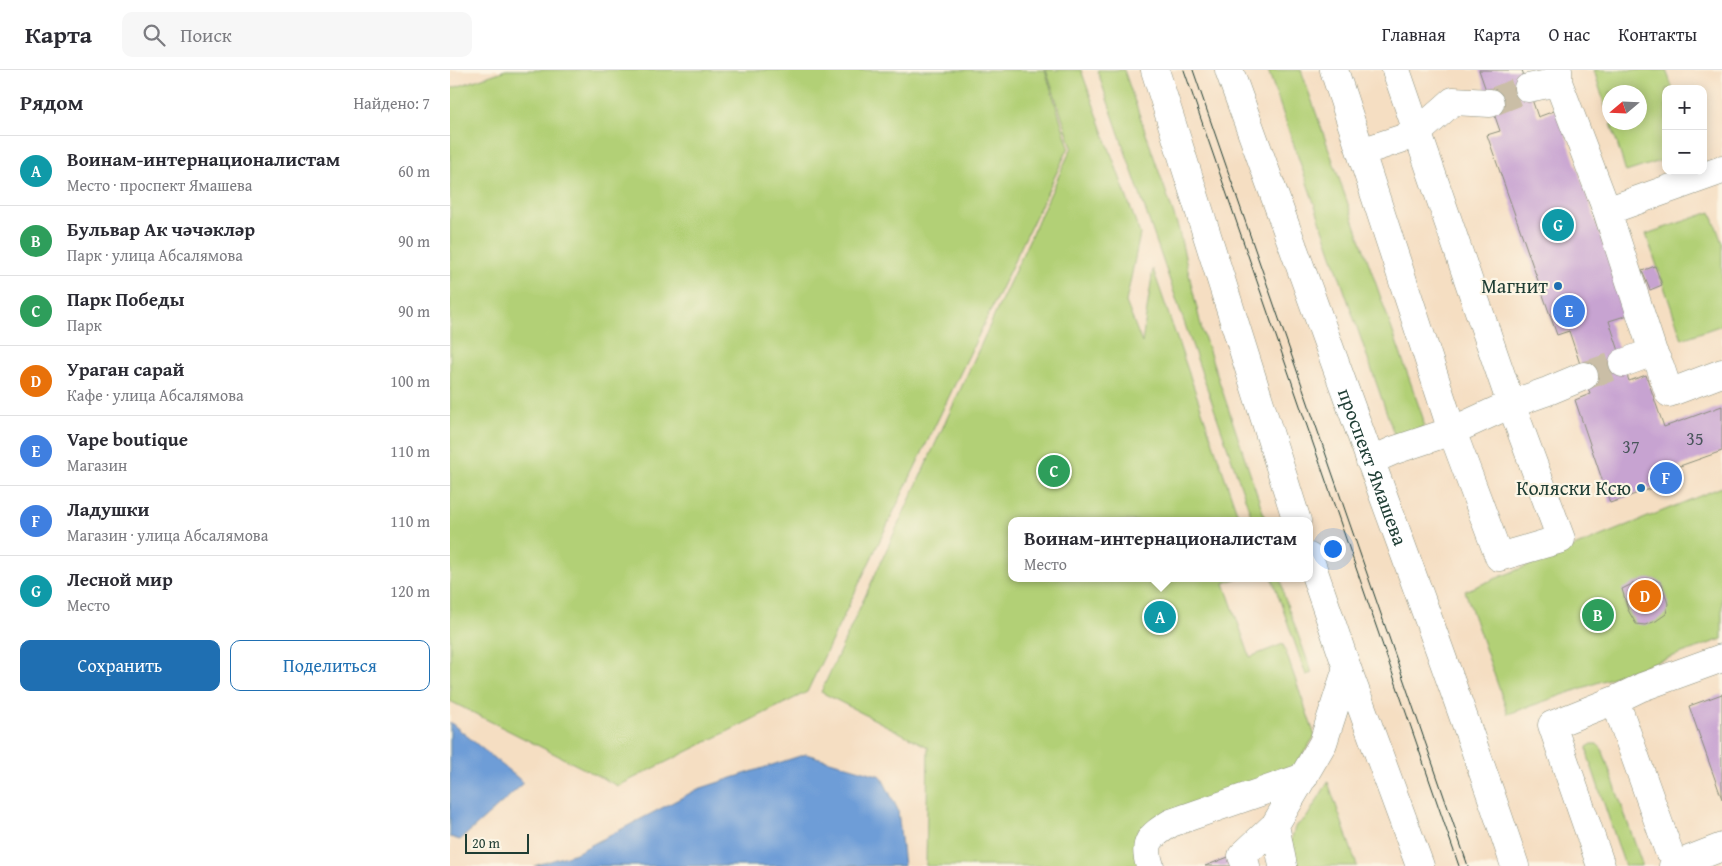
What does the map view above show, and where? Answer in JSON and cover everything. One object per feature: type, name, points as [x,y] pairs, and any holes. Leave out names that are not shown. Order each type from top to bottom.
[{"type":"main road","points":[[1155,70],[1296,517]]},
{"type":"main road","name":"проспект Ямашева","points":[[1230,70],[1370,461],[1476,749],[1515,866]]},
{"type":"main road","points":[[1334,70],[1452,431],[1499,557],[1561,539],[1511,404],[1416,134],[1396,70]]},
{"type":"main road","points":[[1528,88],[1558,76],[1607,211],[1653,352],[1669,393],[1722,372]]},
{"type":"main road","points":[[1361,152],[1416,134],[1454,101],[1490,103]]},
{"type":"main road","points":[[1607,211],[1722,170]]},
{"type":"main road","points":[[1623,362],[1653,352]]},
{"type":"main road","points":[[1370,461],[1395,450],[1452,431],[1511,404],[1584,376]]},
{"type":"main road","points":[[1313,569],[1347,668],[1420,866]]},
{"type":"main road","points":[[1601,866],[1552,725],[1642,687],[1722,658]]},
{"type":"main road","points":[[1238,863],[1275,825],[1324,743],[1347,668]]},
{"type":"main road","points":[[1615,700],[1670,858],[1722,847]]},
{"type":"main road","points":[[1150,866],[1146,853],[1152,835],[1171,822],[1304,777]]},
{"type":"main road","points":[[1275,825],[1283,866]]},
{"type":"green space","points":[[506,70],[1045,70],[1069,147],[807,692],[618,786],[450,701],[450,89]]},
{"type":"green space","points":[[1046,70],[1081,70],[1140,234],[1126,302],[1142,343],[1153,269],[1239,517],[1008,517],[1008,582],[1227,582],[1224,583],[1250,657],[1283,644],[1315,736],[1291,772],[1287,768],[1138,830],[1142,866],[926,866],[928,747],[821,692],[1072,147]]},
{"type":"green space","points":[[1097,70],[1124,70],[1178,227],[1202,330],[1265,517],[1252,517]]},
{"type":"green space","points":[[1268,70],[1301,70],[1423,418],[1424,426],[1416,431],[1395,437]]},
{"type":"green space","points":[[1594,70],[1666,70],[1672,85],[1662,85],[1662,160],[1626,172],[1613,130],[1647,130],[1647,85],[1602,85],[1602,96]]},
{"type":"green space","points":[[1711,212],[1722,243],[1722,325],[1682,339],[1646,234]]},
{"type":"green space","points":[[1722,487],[1722,639],[1508,714],[1465,591]]},
{"type":"green space","points":[[1273,582],[1282,582],[1284,596],[1312,673],[1306,675]]},
{"type":"green space","points":[[1597,744],[1602,749],[1641,861],[1641,866],[1625,866],[1588,756],[1587,747]]},
{"type":"green space","points":[[1328,782],[1357,866],[1291,866],[1288,852],[1295,827],[1307,817]]},
{"type":"water","points":[[450,722],[524,783],[460,840],[450,837]]},
{"type":"water","points":[[806,754],[881,776],[898,810],[904,866],[534,866],[576,853],[698,789]]},
{"type":"building","points":[[1479,70],[1522,70],[1538,117],[1557,110],[1628,315],[1609,321],[1629,381],[1646,375],[1664,427],[1722,406],[1722,451],[1677,467],[1681,478],[1610,503],[1575,400],[1590,394],[1569,331],[1557,335],[1487,135],[1500,131]]},
{"type":"building","points":[[1655,266],[1662,285],[1650,290],[1642,271]]},
{"type":"building","points":[[1646,579],[1654,579],[1662,583],[1668,604],[1666,614],[1656,621],[1645,625],[1636,624],[1628,610],[1622,589]]},
{"type":"building","points":[[1722,694],[1722,799],[1689,706]]},
{"type":"building","points":[[1231,856],[1235,866],[1205,866]]},
{"type":"tunnel","points":[[1490,103],[1528,88]]},
{"type":"tunnel","points":[[1584,376],[1623,363]]},
{"type":"tram line","points":[[1184,70],[1459,866]]},
{"type":"tram line","points":[[1193,70],[1468,866]]},
{"type":"place","name":"Лесной мир","points":[[1558,225]]},
{"type":"place","name":"Магнит","points":[[1558,286]]},
{"type":"place","name":"Vape boutique","points":[[1569,311]]},
{"type":"place","name":"Парк Победы","points":[[1054,471]]},
{"type":"place","name":"Ладушки","points":[[1666,478]]},
{"type":"place","name":"Коляски Ксю","points":[[1641,488]]},
{"type":"place","name":"Ураган сарай","points":[[1645,596]]},
{"type":"place","name":"Бульвар Ак чәчәкләр","points":[[1598,615]]},
{"type":"place","name":"Воинам-интернационалистам","points":[[1160,617]]}]
